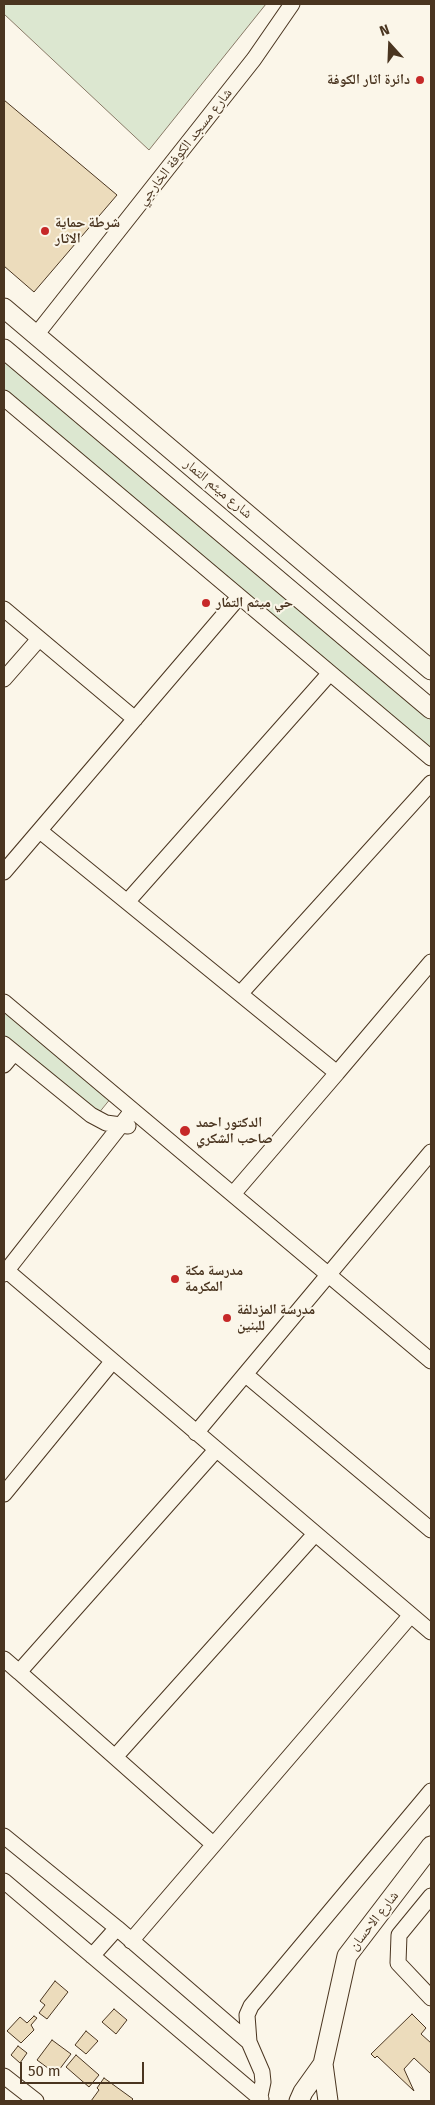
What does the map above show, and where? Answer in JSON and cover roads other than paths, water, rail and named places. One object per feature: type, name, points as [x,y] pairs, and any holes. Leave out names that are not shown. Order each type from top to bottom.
[{"type":"street","name":"شارع مسجد الكوفة الخارجي","points":[[36,335],[254,59],[292,4]]},
{"type":"street","name":"شارع ميثم التمار","points":[[4,308],[431,670]]},
{"type":"street","points":[[4,349],[431,708]]},
{"type":"street","points":[[4,398],[431,758]]},
{"type":"street","points":[[4,872],[239,597]]},
{"type":"street","points":[[4,609],[134,719]]},
{"type":"street","points":[[4,679],[39,639]]},
{"type":"street","points":[[127,902],[330,673]]},
{"type":"street","points":[[240,994],[431,783]]},
{"type":"street","points":[[40,831],[337,1073]]},
{"type":"street","points":[[233,1194],[431,962]]},
{"type":"street","points":[[4,1002],[149,1126],[233,1194],[431,1361]]},
{"type":"street","points":[[4,1065],[9,1049],[91,1115],[106,1123],[149,1126]]},
{"type":"street","points":[[132,1111],[5,1272],[431,1632]]},
{"type":"street","points":[[196,1433],[431,1152]]},
{"type":"street","points":[[4,1494],[112,1362]]},
{"type":"street","points":[[246,1375],[431,1530]]},
{"type":"street","points":[[19,1672],[216,1450]]},
{"type":"street","points":[[115,1758],[315,1534]]},
{"type":"street","points":[[131,1941],[411,1615]]},
{"type":"street","points":[[4,1659],[213,1844]]},
{"type":"street","points":[[260,2100],[262,2072],[249,2042],[248,2015],[251,2006],[431,1791]]},
{"type":"street","points":[[4,1836],[116,1928],[249,2042]]},
{"type":"street","name":"شارع الاحسان","points":[[328,2101],[324,2064],[347,1956],[431,1846]]},
{"type":"street","points":[[4,1881],[260,2100]]},
{"type":"street","points":[[431,1896],[399,1935],[398,1963],[431,1998]]},
{"type":"street","points":[[92,1956],[116,1928]]},
{"type":"street","name":"شارع الاحسان","points":[[299,2101],[324,2064]]},
{"type":"street","points":[[4,2076],[36,2101]]},
{"type":"place","name":"دائرة اثار الكوفة","points":[[420,80]]},
{"type":"place","name":"شرطة حماية الاثار","points":[[45,231]]},
{"type":"place","name":"حي ميثم التمار","points":[[206,603]]},
{"type":"place","name":"الدكتور احمد صاحب الشكري","points":[[185,1131]]},
{"type":"place","name":"مدرسة مكة المكرمة","points":[[175,1279]]},
{"type":"place","name":"مدرسة المزدلفة للبنين","points":[[227,1318]]}]
